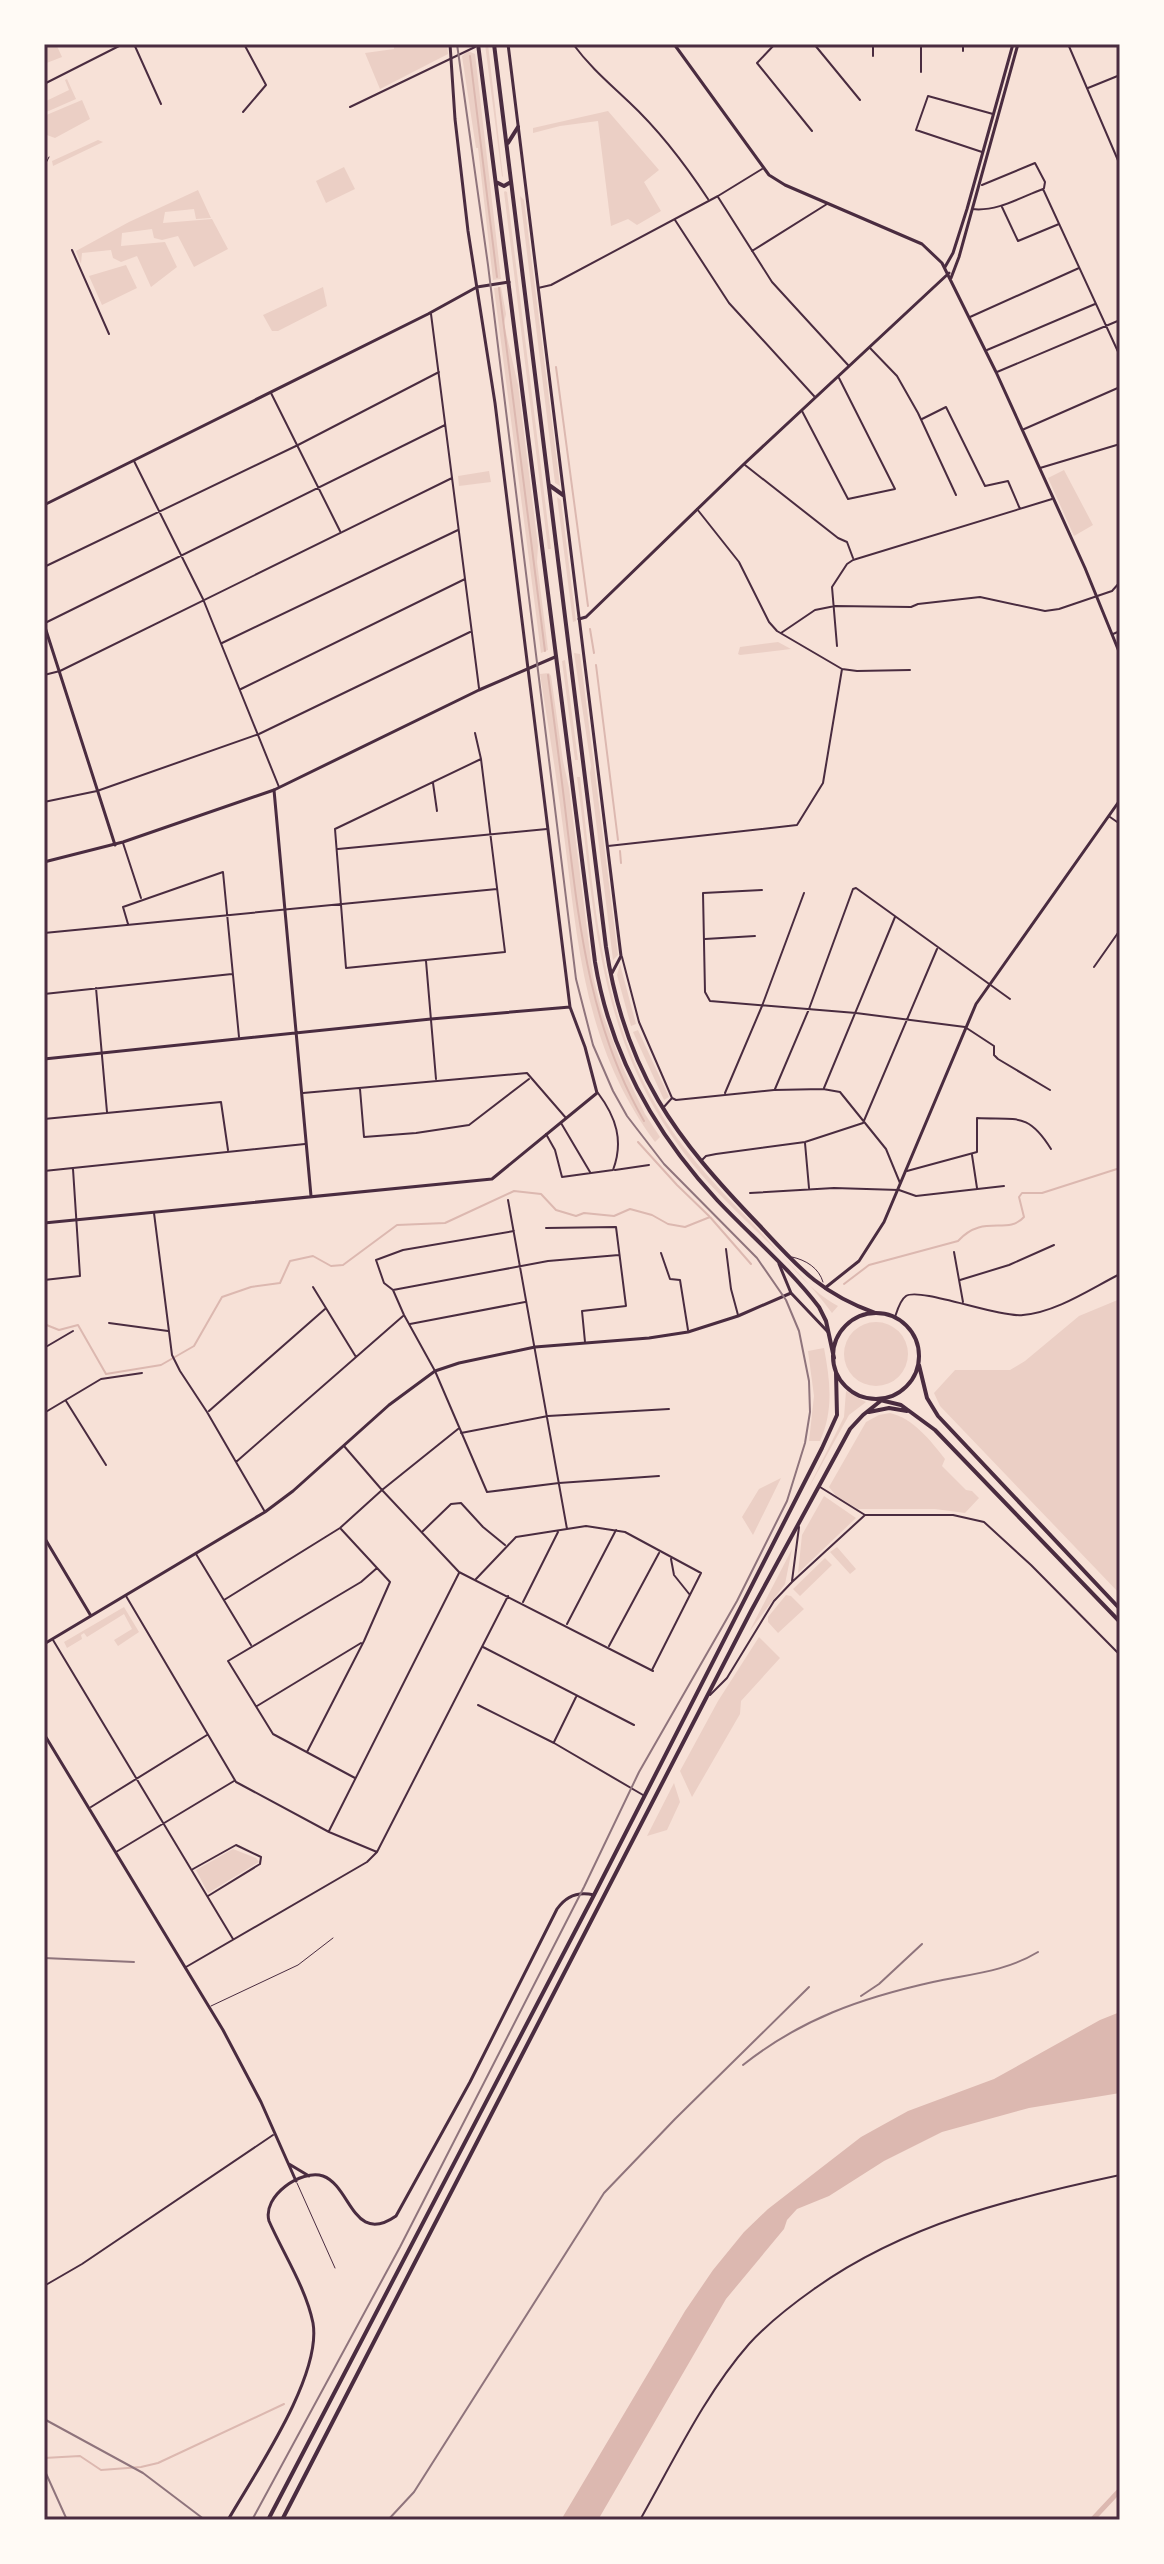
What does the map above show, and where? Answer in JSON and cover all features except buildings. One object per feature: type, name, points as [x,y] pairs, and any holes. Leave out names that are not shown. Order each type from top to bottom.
[{"type":"highway","points":[[494,44],[611,976],[631,1046],[662,1108],[700,1162],[787,1256],[824,1289],[847,1303],[895,1317],[907,1326],[916,1339],[927,1398],[938,1416],[1120,1609]]},
{"type":"highway","points":[[268,2520],[768,1557],[834,1422],[837,1409],[834,1358],[825,1318],[819,1307],[687,1165],[652,1116],[629,1070],[606,1009],[596,970],[479,45]]},
{"type":"highway","points":[[507,145],[518,127]]},
{"type":"highway","points":[[496,182],[504,186],[512,181]]},
{"type":"highway","points":[[548,485],[563,495]]},
{"type":"highway","points":[[556,656],[569,650]]},
{"type":"highway","points":[[570,768],[583,767]]},
{"type":"highway","points":[[834,1358],[837,1340],[847,1325],[875,1313]]},
{"type":"highway","points":[[282,2520],[706,1699],[850,1429],[880,1399],[893,1396],[906,1387],[919,1365]]},
{"type":"highway","points":[[836,1372],[852,1392],[894,1402],[943,1437],[1120,1622]]},
{"type":"highway","points":[[863,1415],[889,1408],[913,1413]]},
{"type":"highway","points":[[697,1694],[706,1699]]},
{"type":"street","points":[[44,84],[123,44]]},
{"type":"street","points":[[134,44],[161,104]]},
{"type":"street","points":[[243,112],[266,85],[244,44]]},
{"type":"street","points":[[450,44],[460,161],[495,403],[570,1007],[597,1093],[608,1107],[619,1136],[613,1170]]},
{"type":"street","points":[[508,44],[621,956],[639,1022],[672,1098],[774,1090],[823,1089],[840,1092],[886,1149],[901,1184]]},
{"type":"street","points":[[573,44],[591,68],[627,100],[682,160],[708,200]]},
{"type":"street","points":[[674,44],[762,169],[776,180],[827,204],[922,244],[945,267],[1097,595],[1120,654]]},
{"type":"street","points":[[775,44],[757,63],[812,131]]},
{"type":"street","points":[[814,44],[860,100]]},
{"type":"street","points":[[873,44],[873,56]]},
{"type":"street","points":[[921,44],[921,72]]},
{"type":"street","points":[[963,44],[963,51]]},
{"type":"street","points":[[945,267],[953,253],[1015,44]]},
{"type":"street","points":[[579,619],[586,617],[744,464],[950,275],[972,209],[1015,44]]},
{"type":"street","points":[[1068,44],[1120,165]]},
{"type":"street","points":[[350,107],[479,45]]},
{"type":"street","points":[[1087,89],[1120,75]]},
{"type":"street","points":[[983,152],[916,130],[928,96],[993,114]]},
{"type":"street","points":[[978,186],[1035,163],[1045,182],[1043,189],[1120,356]]},
{"type":"street","points":[[538,288],[551,285],[718,196],[762,169]]},
{"type":"street","points":[[972,209],[983,210],[1001,205],[1043,189]]},
{"type":"street","points":[[718,196],[772,282],[850,366]]},
{"type":"street","points":[[751,252],[827,204]]},
{"type":"street","points":[[1001,205],[1018,241],[1060,224]]},
{"type":"street","points":[[674,219],[729,303],[816,398]]},
{"type":"street","points":[[72,250],[109,334]]},
{"type":"street","points":[[970,317],[1080,267]]},
{"type":"street","points":[[44,505],[431,313],[477,287],[509,282]]},
{"type":"street","points":[[986,350],[1096,303]]},
{"type":"street","points":[[431,313],[479,690]]},
{"type":"street","points":[[996,372],[1120,320]]},
{"type":"street","points":[[870,348],[897,376],[921,419],[956,495]]},
{"type":"street","points":[[44,567],[298,445],[439,372]]},
{"type":"street","points":[[802,411],[848,499],[895,489],[838,377]]},
{"type":"street","points":[[1022,430],[1120,387]]},
{"type":"street","points":[[271,392],[340,532]]},
{"type":"street","points":[[921,419],[946,407],[985,486],[1008,481],[1020,509]]},
{"type":"street","points":[[115,845],[44,624],[445,425]]},
{"type":"street","points":[[1039,468],[1120,444]]},
{"type":"street","points":[[133,460],[203,599],[280,788]]},
{"type":"street","points":[[744,464],[847,542],[853,560]]},
{"type":"street","points":[[44,675],[60,671],[452,478]]},
{"type":"street","points":[[837,646],[832,587],[847,564],[1052,499]]},
{"type":"street","points":[[697,509],[739,562],[769,622],[781,633],[842,669],[910,670]]},
{"type":"street","points":[[221,644],[458,530]]},
{"type":"street","points":[[240,689],[465,579]]},
{"type":"street","points":[[781,633],[815,610],[835,606],[911,607],[980,597],[1045,611],[1112,591],[1120,582]]},
{"type":"street","points":[[1112,634],[1120,631]]},
{"type":"street","points":[[44,802],[97,791],[259,734],[470,632]]},
{"type":"street","points":[[44,862],[115,845],[280,788],[479,690],[556,656]]},
{"type":"street","points":[[607,846],[797,825],[823,783],[842,669]]},
{"type":"street","points":[[475,733],[481,759],[505,952],[346,968],[336,829],[481,759]]},
{"type":"street","points":[[433,782],[437,811]]},
{"type":"street","points":[[274,790],[311,1196]]},
{"type":"street","points":[[824,1289],[864,1255],[884,1222],[973,1009],[1120,800]]},
{"type":"street","points":[[1109,816],[1120,824]]},
{"type":"street","points":[[337,849],[548,829]]},
{"type":"street","points":[[123,842],[142,899]]},
{"type":"street","points":[[129,925],[123,908],[222,871],[239,1039]]},
{"type":"street","points":[[774,1090],[809,1009],[853,889],[856,888],[1010,999]]},
{"type":"street","points":[[44,933],[498,889]]},
{"type":"street","points":[[762,890],[703,893],[707,998],[714,1002],[856,1013],[965,1027],[990,1041],[998,1059],[1050,1090]]},
{"type":"street","points":[[725,1094],[804,893]]},
{"type":"street","points":[[823,1089],[895,916]]},
{"type":"street","points":[[1094,967],[1120,930]]},
{"type":"street","points":[[704,939],[755,936]]},
{"type":"street","points":[[700,1162],[706,1156],[716,1154],[805,1142],[863,1123],[937,948]]},
{"type":"street","points":[[611,976],[621,956]]},
{"type":"street","points":[[426,960],[436,1081]]},
{"type":"street","points":[[44,994],[233,974]]},
{"type":"street","points":[[96,988],[107,1113]]},
{"type":"street","points":[[44,1059],[570,1007]]},
{"type":"street","points":[[301,1093],[525,1072],[566,1118]]},
{"type":"street","points":[[360,1087],[364,1137],[469,1125],[531,1078]]},
{"type":"street","points":[[44,1223],[492,1179],[597,1093]]},
{"type":"street","points":[[662,1108],[672,1098]]},
{"type":"street","points":[[44,1119],[221,1102],[228,1151]]},
{"type":"street","points":[[907,1171],[977,1151],[977,1118],[1029,1122],[1039,1130],[1051,1149]]},
{"type":"street","points":[[560,1122],[591,1173]]},
{"type":"street","points":[[546,1134],[555,1150],[562,1177],[649,1165]]},
{"type":"street","points":[[805,1142],[809,1191]]},
{"type":"street","points":[[44,1171],[306,1144]]},
{"type":"street","points":[[972,1154],[977,1189]]},
{"type":"street","points":[[44,1280],[80,1276],[73,1168]]},
{"type":"street","points":[[750,1193],[834,1188],[899,1190],[916,1196],[1004,1186]]},
{"type":"street","points":[[508,1200],[567,1529]]},
{"type":"street","points":[[154,1212],[172,1355],[265,1512]]},
{"type":"street","points":[[546,1228],[615,1226],[626,1306],[582,1311],[586,1343]]},
{"type":"street","points":[[514,1231],[403,1250],[376,1260],[384,1283],[393,1290],[435,1371],[488,1493],[559,1483],[659,1476]]},
{"type":"street","points":[[960,1280],[1009,1265],[1054,1245]]},
{"type":"street","points":[[726,1249],[738,1316]]},
{"type":"street","points":[[954,1252],[963,1304]]},
{"type":"street","points":[[661,1253],[670,1279],[680,1280],[688,1332]]},
{"type":"street","points":[[393,1290],[520,1265],[619,1255]]},
{"type":"street","points":[[779,1264],[791,1293],[828,1332]]},
{"type":"street","points":[[895,1317],[903,1298],[911,1294],[1021,1316],[1055,1307],[1120,1274]]},
{"type":"street","points":[[313,1287],[356,1357]]},
{"type":"street","points":[[44,1644],[265,1512],[389,1405],[435,1371],[535,1347],[688,1332],[738,1316],[791,1293]]},
{"type":"street","points":[[409,1324],[527,1302]]},
{"type":"street","points":[[207,1412],[325,1309]]},
{"type":"street","points":[[236,1463],[404,1315]]},
{"type":"street","points":[[109,1323],[169,1331]]},
{"type":"street","points":[[44,1348],[73,1331]]},
{"type":"street","points":[[44,1413],[101,1379],[142,1373]]},
{"type":"street","points":[[65,1400],[106,1465]]},
{"type":"street","points":[[461,1433],[548,1416],[669,1409]]},
{"type":"street","points":[[224,1600],[340,1528],[459,1429]]},
{"type":"street","points":[[344,1445],[459,1572],[652,1671],[701,1573],[632,1535],[616,1529],[586,1526],[516,1537],[476,1579]]},
{"type":"street","points":[[819,1486],[865,1515],[953,1515],[984,1522],[1120,1655]]},
{"type":"street","points":[[422,1531],[451,1504],[461,1503],[483,1527],[507,1545]]},
{"type":"street","points":[[706,1699],[727,1678],[765,1615],[792,1582],[865,1515]]},
{"type":"street","points":[[792,1582],[800,1522]]},
{"type":"street","points":[[307,1752],[364,1641],[390,1582],[340,1528]]},
{"type":"street","points":[[566,1626],[616,1529]]},
{"type":"street","points":[[522,1603],[558,1531]]},
{"type":"street","points":[[44,1537],[91,1616]]},
{"type":"street","points":[[45,1552],[51,1549]]},
{"type":"street","points":[[608,1647],[660,1552]]},
{"type":"street","points":[[195,1553],[251,1646]]},
{"type":"street","points":[[671,1558],[674,1575],[690,1596]]},
{"type":"street","points":[[355,1778],[273,1734],[228,1661],[361,1582],[377,1568]]},
{"type":"street","points":[[329,1832],[459,1572]]},
{"type":"street","points":[[125,1595],[235,1780],[329,1832],[377,1852]]},
{"type":"street","points":[[185,1968],[367,1862],[377,1852],[508,1596]]},
{"type":"street","points":[[52,1639],[234,1940]]},
{"type":"street","points":[[256,1707],[364,1641]]},
{"type":"street","points":[[482,1647],[634,1725]]},
{"type":"street","points":[[554,1743],[576,1696]]},
{"type":"street","points":[[478,1705],[554,1743],[644,1796]]},
{"type":"street","points":[[44,1734],[209,2007],[261,2102],[296,2181]]},
{"type":"street","points":[[90,1808],[207,1735]]},
{"type":"street","points":[[116,1852],[235,1780]]},
{"type":"street","points":[[192,1870],[236,1845],[261,1857],[260,1864],[207,1897]]},
{"type":"street","points":[[228,2520],[302,2387],[312,2357],[310,2313],[267,2213],[268,2205],[275,2194],[296,2181],[320,2175],[329,2179],[354,2212],[367,2222],[384,2223],[396,2216],[470,2082],[557,1909],[571,1896],[583,1893],[594,1895]]},
{"type":"street","points":[[44,2286],[82,2264],[275,2134]]},
{"type":"street","points":[[287,2162],[309,2176]]},
{"type":"street","points":[[640,2520],[726,2374],[748,2345],[782,2312],[871,2254],[918,2231],[1030,2194],[1120,2175]]},
{"type":"lane","points":[[44,167],[49,157]]},
{"type":"lane","points":[[787,1256],[809,1263],[821,1275],[824,1289]]},
{"type":"lane","points":[[209,2007],[298,1965],[333,1938]]},
{"type":"lane","points":[[296,2181],[335,2268]]},
{"type":"shaded area","points":[[45,44],[56,44],[62,57],[44,64]]},
{"type":"shaded area","points":[[447,44],[448,54],[380,89],[365,53],[394,49],[394,45]]},
{"type":"shaded area","points":[[485,44],[488,44],[503,177],[502,176]]},
{"type":"shaded area","points":[[468,51],[475,54],[501,279],[493,280],[478,148],[462,56]]},
{"type":"shaded area","points":[[67,79],[76,99],[44,113],[44,102],[69,90]]},
{"type":"shaded area","points":[[82,100],[90,119],[55,138],[44,134],[44,116]]},
{"type":"shaded area","points":[[608,111],[659,170],[644,182],[661,211],[637,225],[628,219],[611,226],[598,121],[533,133],[533,128]]},
{"type":"shaded area","points":[[98,140],[103,142],[53,166],[52,161]]},
{"type":"shaded area","points":[[344,167],[355,189],[326,203],[316,181]]},
{"type":"shaded area","points":[[198,190],[211,218],[196,219],[194,209],[165,212],[163,223],[212,219],[228,249],[194,267],[178,236],[162,240],[154,238],[152,229],[122,233],[121,246],[165,242],[177,267],[151,287],[137,256],[121,262],[113,258],[111,250],[82,253],[81,264],[76,251]]},
{"type":"shaded area","points":[[507,192],[551,549],[548,549]]},
{"type":"shaded area","points":[[520,196],[524,200],[560,486],[555,483]]},
{"type":"shaded area","points":[[126,265],[137,288],[102,305],[89,276]]},
{"type":"shaded area","points":[[323,287],[327,306],[278,331],[272,331],[263,315]]},
{"type":"shaded area","points":[[501,287],[506,314],[504,324],[518,385],[538,546],[537,562],[548,650],[541,653],[494,288]]},
{"type":"shaded area","points":[[1064,470],[1093,525],[1074,536],[1048,478]]},
{"type":"shaded area","points":[[489,471],[491,482],[459,486],[458,476]]},
{"type":"shaded area","points":[[557,497],[561,500],[576,621],[573,622]]},
{"type":"shaded area","points":[[778,642],[791,649],[738,654],[740,647]]},
{"type":"shaded area","points":[[574,653],[580,654],[618,955],[613,960],[591,766]]},
{"type":"shaded area","points":[[565,660],[578,760],[575,760],[562,661]]},
{"type":"shaded area","points":[[549,673],[569,788],[593,976],[602,1012],[623,1068],[660,1137],[655,1142],[632,1107],[614,1071],[589,999],[575,923],[540,674]]},
{"type":"shaded area","points":[[577,777],[580,777],[595,904],[610,987],[637,1067],[666,1122],[689,1154],[783,1257],[691,1162],[660,1117],[636,1072],[606,979],[597,931]]},
{"type":"shaded area","points":[[620,964],[636,1024],[631,1026],[617,975]]},
{"type":"shaded area","points":[[638,1030],[669,1097],[664,1100],[633,1032]]},
{"type":"shaded area","points":[[807,1283],[838,1306],[832,1313],[816,1293]]},
{"type":"shaded area","points":[[1120,1299],[1120,1594],[940,1406],[934,1393],[955,1370],[1010,1370],[1079,1316]]},
{"type":"shaded area","points":[[876,1322],[894,1328],[902,1336],[908,1354],[902,1372],[894,1380],[876,1386],[858,1380],[850,1372],[844,1354],[850,1336],[858,1328]]},
{"type":"shaded area","points":[[824,1348],[829,1406],[820,1441],[809,1441],[814,1396],[808,1351]]},
{"type":"shaded area","points":[[846,1391],[866,1402],[849,1415],[807,1491],[844,1417]]},
{"type":"shaded area","points":[[890,1413],[921,1431],[945,1459],[942,1466],[966,1490],[979,1498],[965,1513],[935,1509],[858,1509],[836,1496],[829,1487],[866,1422]]},
{"type":"shaded area","points":[[781,1478],[753,1535],[742,1517],[759,1489]]},
{"type":"shaded area","points":[[824,1496],[856,1518],[798,1573],[802,1535]]},
{"type":"shaded area","points":[[837,1547],[856,1569],[850,1574],[830,1552]]},
{"type":"shaded area","points":[[792,1549],[785,1584],[749,1632]]},
{"type":"shaded area","points":[[825,1558],[832,1565],[800,1596],[793,1589]]},
{"type":"shaded area","points":[[786,1595],[804,1609],[778,1633],[768,1622],[768,1617]]},
{"type":"shaded area","points":[[124,1607],[139,1632],[118,1646],[114,1640],[132,1629],[124,1614],[87,1637],[84,1633],[82,1639],[67,1648],[64,1642]]},
{"type":"shaded area","points":[[759,1637],[780,1658],[741,1701],[740,1714],[692,1797],[680,1771],[718,1701]]},
{"type":"shaded area","points":[[674,1783],[680,1802],[667,1830],[647,1836]]},
{"type":"shaded area","points":[[233,1849],[259,1862],[208,1893],[196,1870]]},
{"type":"shaded area","points":[[1120,2012],[1120,2093],[1029,2108],[942,2132],[884,2161],[829,2196],[797,2209],[726,2299],[598,2520],[561,2520],[685,2311],[713,2270],[744,2232],[768,2209],[861,2137],[908,2111],[994,2079]]},
{"type":"waterway","points":[[470,56],[497,277]]},
{"type":"waterway","points":[[499,288],[545,651]]},
{"type":"waterway","points":[[556,367],[588,606]]},
{"type":"waterway","points":[[590,629],[594,653]]},
{"type":"waterway","points":[[596,665],[618,840]]},
{"type":"waterway","points":[[548,675],[578,908],[591,981],[612,1052],[644,1121]]},
{"type":"waterway","points":[[620,851],[621,863]]},
{"type":"waterway","points":[[638,1142],[709,1216]]},
{"type":"waterway","points":[[844,1284],[869,1265],[958,1241],[977,1228],[1017,1222],[1024,1217],[1019,1197],[1022,1193],[1042,1193],[1120,1168]]},
{"type":"waterway","points":[[44,1324],[59,1330],[78,1325],[106,1374],[161,1365],[194,1346],[222,1297],[251,1287],[280,1283],[290,1261],[313,1256],[331,1266],[343,1265],[397,1225],[445,1223],[514,1191],[541,1194],[556,1210],[576,1216],[584,1213],[614,1216],[630,1209],[652,1215],[668,1224],[685,1227],[710,1217],[751,1264]]},
{"type":"waterway","points":[[44,2458],[80,2456],[101,2470],[141,2467],[158,2463],[284,2404]]},
{"type":"waterway","points":[[1092,2520],[1120,2490]]},
{"type":"railway","points":[[252,2520],[400,2247],[584,1887],[639,1772],[737,1601],[787,1501],[805,1443],[810,1412],[809,1381],[799,1331],[786,1300],[757,1258],[664,1164],[627,1116],[593,1045],[576,979],[488,265],[457,44]]},
{"type":"railway","points":[[861,1996],[879,1984],[922,1944]]},
{"type":"railway","points":[[743,2065],[787,2035],[833,2012],[907,1988],[1000,1968],[1038,1952]]},
{"type":"railway","points":[[44,1958],[134,1962]]},
{"type":"railway","points":[[388,2520],[414,2492],[604,2193],[809,1987]]},
{"type":"railway","points":[[44,2419],[143,2473],[205,2520]]},
{"type":"railway","points":[[44,2469],[67,2520]]}]
